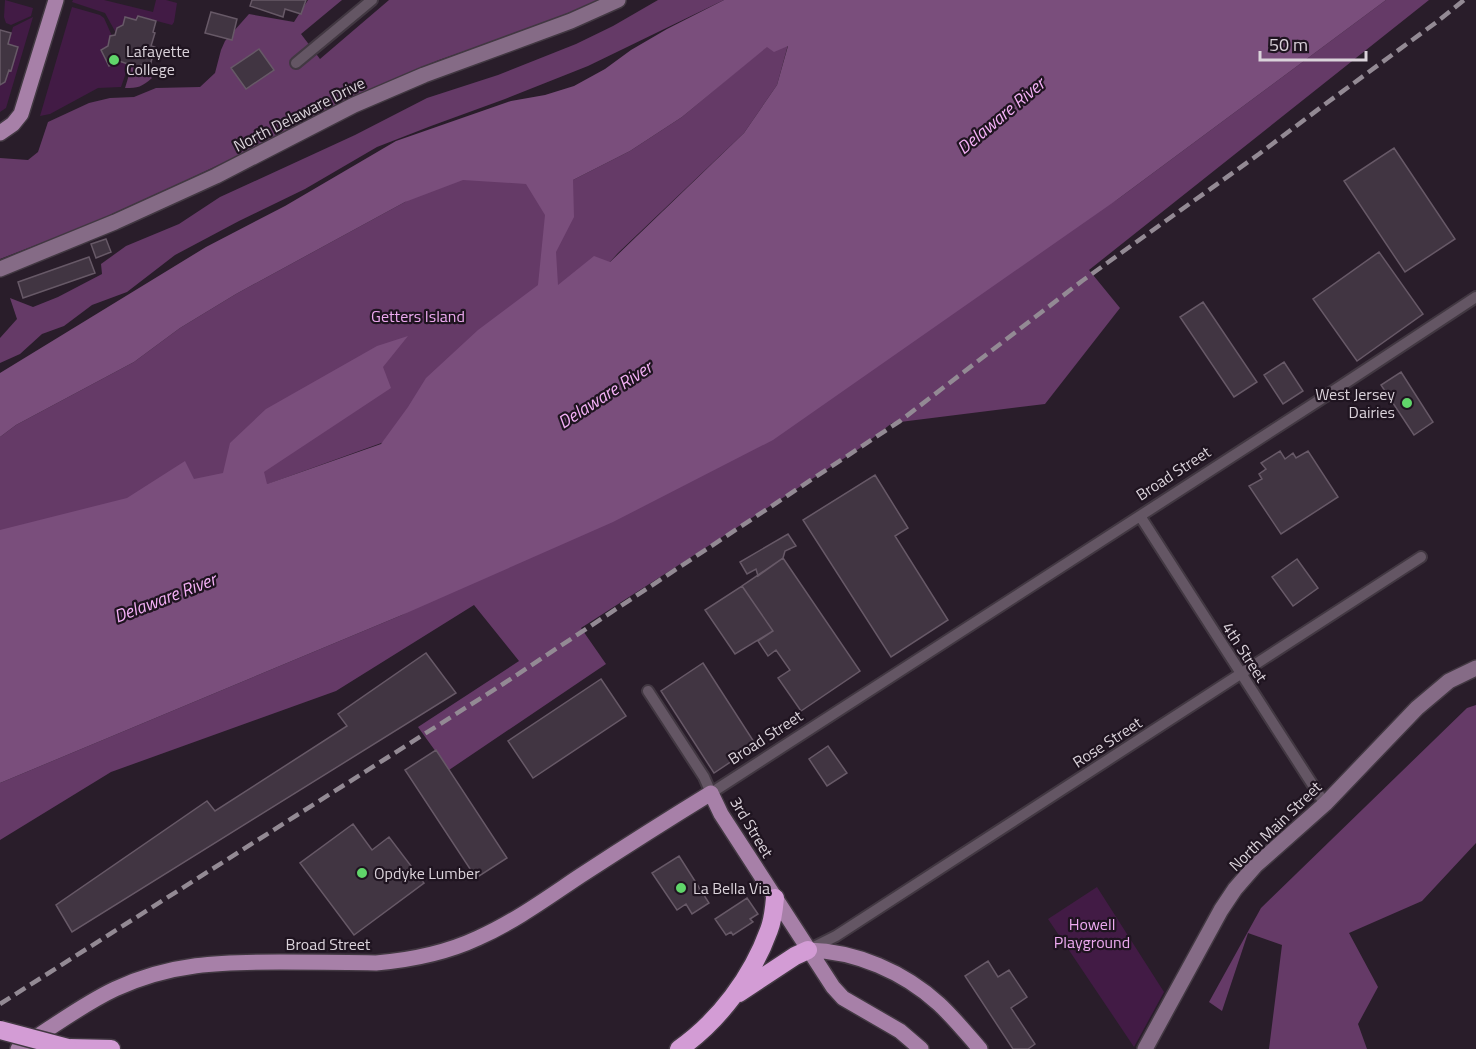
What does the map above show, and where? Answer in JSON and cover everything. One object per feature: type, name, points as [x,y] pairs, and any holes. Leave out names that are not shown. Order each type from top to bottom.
[{"type":"highway","points":[[679,1049],[712,1021],[732,998],[753,965],[769,930],[775,898]]},
{"type":"highway","points":[[732,998],[795,956],[808,950]]},
{"type":"highway","points":[[0,1030],[69,1049],[111,1049]]},
{"type":"main road","points":[[7,128],[21,114],[56,0]]},
{"type":"main road","name":"North Delaware Drive","points":[[0,269],[115,222],[216,176],[354,105],[424,75],[571,21],[618,0]]},
{"type":"main road","name":"North Main Street","points":[[1145,1049],[1221,910],[1235,889],[1255,866],[1325,804],[1417,708],[1449,681],[1476,668]]},
{"type":"main road","name":"3rd Street","points":[[711,793],[721,814],[832,987],[843,998],[900,1031],[921,1049]]},
{"type":"main road","name":"Broad Street","points":[[18,1049],[116,989],[148,976],[182,967],[234,962],[376,963],[429,955],[461,945],[510,921],[711,793]]},
{"type":"main road","points":[[808,950],[847,955],[884,968],[909,981],[941,1006],[980,1049]]},
{"type":"street","points":[[296,63],[372,0]]},
{"type":"street","name":"Broad Street","points":[[711,793],[1476,297]]},
{"type":"street","name":"4th Street","points":[[1140,516],[1325,804]]},
{"type":"street","name":"Rose Street","points":[[808,950],[837,936],[1421,557]]},
{"type":"street","name":"3rd Street","points":[[648,691],[704,777],[711,793]]},
{"type":"green space","points":[[5,0],[33,8],[31,16],[11,25],[6,23]]},
{"type":"green space","points":[[73,0],[104,0],[153,12],[156,0],[177,3],[172,25],[138,16],[136,20],[125,17],[123,25],[117,28],[116,33],[105,13],[72,2]]},
{"type":"green space","points":[[308,0],[342,0],[301,34],[320,59],[389,0],[600,0],[529,29],[439,60],[358,95],[283,134],[88,225],[0,259],[0,158],[28,160],[38,152],[48,122],[89,103],[110,98],[134,97],[156,88],[200,87],[215,73],[225,41],[249,14],[294,22]]},
{"type":"green space","points":[[658,0],[724,0],[588,66],[377,147],[305,189],[175,255],[127,292],[92,305],[64,326],[42,334],[20,354],[0,363],[0,338],[17,319],[10,298],[33,307],[58,297],[102,274],[101,264],[126,246],[179,224],[220,197],[355,135],[427,98],[498,75],[576,44]]},
{"type":"green space","points":[[1386,0],[1429,0],[1089,270],[1120,308],[1045,404],[892,423],[860,448],[581,628],[606,664],[449,770],[418,727],[519,661],[474,605],[336,691],[111,772],[0,840],[0,783],[402,615],[1118,199]]},
{"type":"green space","points":[[72,7],[104,18],[112,36],[110,36],[108,46],[101,50],[109,66],[119,61],[129,64],[121,87],[98,88],[50,114],[40,116]]},
{"type":"green space","points":[[33,17],[6,108],[0,112],[0,85],[5,82],[11,70],[18,47],[8,44],[13,27]]},
{"type":"green space","name":"Getters Island","points":[[788,45],[777,85],[744,133],[618,253],[481,407],[196,510],[0,556],[0,437],[16,425],[134,362],[180,328],[236,294],[405,202],[455,167],[573,180],[630,151],[682,117],[767,46]]},
{"type":"green space","points":[[132,65],[140,68],[141,65],[150,66],[149,75],[152,78],[140,86],[125,88]]},
{"type":"green space","points":[[1476,705],[1476,843],[1422,901],[1349,933],[1378,987],[1358,1024],[1367,1049],[1269,1049],[1282,945],[1248,933],[1222,1011],[1209,1002],[1261,908],[1467,708]]},
{"type":"green space","name":"Howell Playground","points":[[1097,887],[1164,992],[1134,1047],[1048,919]]},
{"type":"water","name":"Delaware River","points":[[724,0],[1386,0],[1118,199],[773,440],[613,522],[402,615],[0,783],[0,530],[127,498],[185,461],[194,479],[223,473],[230,443],[266,409],[377,346],[408,336],[383,367],[391,388],[264,472],[267,484],[381,444],[426,378],[478,330],[538,285],[545,215],[526,184],[463,180],[405,202],[236,294],[180,328],[134,362],[16,425],[0,437],[0,373],[206,247],[285,206],[396,141],[511,101],[545,95],[574,86],[667,29]],"holes":[[[788,46],[777,85],[744,133],[610,262],[594,256],[558,285],[556,252],[574,217],[573,180],[630,151],[682,117],[767,47],[774,52]]]},
{"type":"building","points":[[252,0],[306,0],[301,14],[285,9],[283,17],[250,6]]},
{"type":"building","points":[[211,12],[237,19],[232,40],[205,33]]},
{"type":"building","points":[[138,16],[156,21],[151,46],[155,47],[150,66],[141,65],[140,68],[119,61],[109,66],[101,50],[108,46],[110,36],[115,35],[117,28],[123,25],[125,17],[136,20]]},
{"type":"building","points":[[0,30],[11,33],[8,44],[18,47],[11,71],[9,70],[5,82],[0,85]]},
{"type":"building","points":[[259,49],[274,70],[246,89],[231,68]]},
{"type":"building","points":[[1394,148],[1455,239],[1405,272],[1344,181]]},
{"type":"building","points":[[106,239],[111,252],[96,258],[91,244]]},
{"type":"building","points":[[1379,252],[1423,314],[1357,361],[1313,299]]},
{"type":"building","points":[[89,257],[95,273],[23,298],[18,282]]},
{"type":"building","points":[[1203,302],[1257,382],[1234,397],[1180,317]]},
{"type":"building","points":[[1284,362],[1303,391],[1283,404],[1264,375]]},
{"type":"building","name":"West Jersey Dairies","points":[[1401,372],[1433,422],[1414,435],[1381,385]]},
{"type":"building","points":[[1280,451],[1285,459],[1293,453],[1296,458],[1308,451],[1338,497],[1281,534],[1249,486],[1262,479],[1259,474],[1266,469],[1261,463]]},
{"type":"building","points":[[875,475],[908,528],[895,536],[948,620],[891,657],[803,520]]},
{"type":"building","points":[[788,534],[796,546],[785,551],[783,558],[758,576],[756,569],[747,574],[740,562]]},
{"type":"building","points":[[783,558],[860,671],[801,711],[778,678],[790,670],[776,650],[768,656],[758,641],[773,631],[742,586]]},
{"type":"building","points":[[1297,559],[1318,588],[1293,606],[1272,577]]},
{"type":"building","points":[[742,586],[773,631],[735,654],[705,610]]},
{"type":"building","points":[[426,653],[456,693],[72,932],[56,905],[207,801],[215,811],[347,726],[338,714]]},
{"type":"building","points":[[703,663],[756,745],[714,773],[661,691]]},
{"type":"building","points":[[601,679],[626,716],[533,778],[508,741]]},
{"type":"building","points":[[828,746],[847,773],[827,786],[809,759]]},
{"type":"building","points":[[436,750],[507,858],[476,878],[405,770]]},
{"type":"building","name":"Opdyke Lumber","points":[[353,824],[372,850],[389,837],[424,883],[354,935],[300,863]]},
{"type":"building","name":"La Bella Via","points":[[679,856],[709,903],[692,914],[686,904],[677,910],[652,873]]},
{"type":"building","points":[[747,898],[758,914],[750,919],[753,922],[733,935],[731,932],[726,935],[715,919]]},
{"type":"building","points":[[988,961],[998,977],[1009,970],[1027,997],[1011,1008],[1035,1044],[1028,1049],[1013,1049],[965,976]]},
{"type":"railway","points":[[0,1004],[503,684],[900,421],[1082,281],[1259,154],[1464,0]]},
{"type":"place","name":"Lafayette College","points":[[114,60]]},
{"type":"place","name":"West Jersey Dairies","points":[[1407,403]]},
{"type":"place","name":"Opdyke Lumber","points":[[362,873]]},
{"type":"place","name":"La Bella Via","points":[[681,888]]}]
